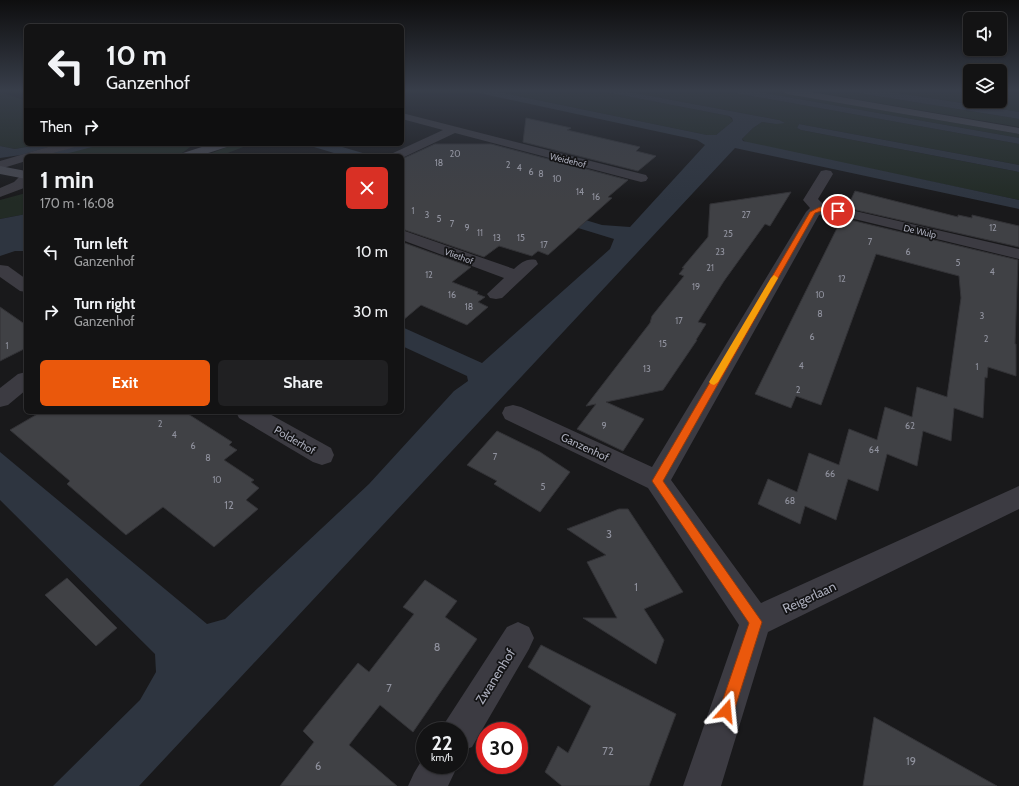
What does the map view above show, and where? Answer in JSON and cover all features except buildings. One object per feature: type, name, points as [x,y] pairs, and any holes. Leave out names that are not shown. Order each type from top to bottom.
[{"type":"main road","points":[[1000,128],[1019,131]]},
{"type":"main road","points":[[195,154],[214,146]]},
{"type":"main road","points":[[0,170],[24,180]]},
{"type":"main road","points":[[0,183],[24,180]]},
{"type":"street","name":"Weidehof","points":[[444,128],[641,178]]},
{"type":"street","points":[[401,154],[452,130]]},
{"type":"street","points":[[37,154],[64,146]]},
{"type":"street","points":[[0,165],[24,158]]},
{"type":"street","points":[[657,481],[813,212],[820,209],[810,200],[826,174]]},
{"type":"street","points":[[0,193],[24,181]]},
{"type":"street","name":"De Wulp","points":[[820,209],[838,211],[1019,254]]},
{"type":"street","name":"Vliethof","points":[[404,236],[516,276]]},
{"type":"street","points":[[496,294],[530,264]]},
{"type":"street","points":[[2,270],[24,286]]},
{"type":"street","points":[[0,399],[24,381]]},
{"type":"street","name":"Ganzenhof","points":[[513,413],[657,481],[756,622]]},
{"type":"street","name":"Polderhof","points":[[250,414],[322,455]]},
{"type":"street","name":"Reigerlaan","points":[[756,622],[1019,497]]},
{"type":"street","points":[[702,786],[756,622]]},
{"type":"street","name":"Zwanenhof","points":[[466,722],[518,638]]},
{"type":"street","points":[[427,786],[434,774]]},
{"type":"shaded area","points":[[0,128],[24,128],[24,146],[32,146],[15,149],[0,146]]},
{"type":"shaded area","points":[[640,128],[672,128],[707,135],[716,135],[725,128],[753,128],[742,139],[743,141],[1019,200],[1019,209],[735,148],[139,786],[53,786],[140,700],[156,672],[155,654],[0,500],[0,452],[207,624],[225,619],[369,484],[454,391],[468,381],[467,376],[404,347],[404,328],[482,363],[610,249],[614,239],[404,175],[404,166],[602,225],[630,227],[705,145],[697,140]]},
{"type":"shaded area","points":[[672,128],[725,128],[716,135],[707,135]]},
{"type":"shaded area","points":[[753,128],[797,128],[801,130],[1019,172],[1019,200],[747,143],[742,139]]},
{"type":"shaded area","points":[[797,128],[819,128],[1019,165],[1019,172],[801,130]]},
{"type":"shaded area","points":[[819,128],[928,128],[1019,144],[1019,165]]},
{"type":"shaded area","points":[[928,128],[961,128],[1019,138],[1019,144]]},
{"type":"shaded area","points":[[961,128],[983,128],[1019,134],[1019,138]]},
{"type":"shaded area","points":[[0,146],[15,149],[32,146],[52,146],[21,155],[0,158]]},
{"type":"shaded area","points":[[70,146],[192,146],[178,154],[44,154]]},
{"type":"shaded area","points":[[74,146],[97,146],[63,154],[51,154]]},
{"type":"shaded area","points":[[230,146],[246,146],[225,154],[209,154]]},
{"type":"shaded area","points":[[311,146],[339,146],[366,154],[337,154]]},
{"type":"shaded area","points":[[24,194],[24,214],[0,219],[0,200]]},
{"type":"shaded area","points":[[24,214],[24,251],[15,251],[0,256],[0,219]]},
{"type":"slow traffic","points":[[714,382],[774,278]]},
{"type":"route","points":[[726,711],[756,622],[657,481],[706,394],[813,212],[820,209],[838,211]]}]
